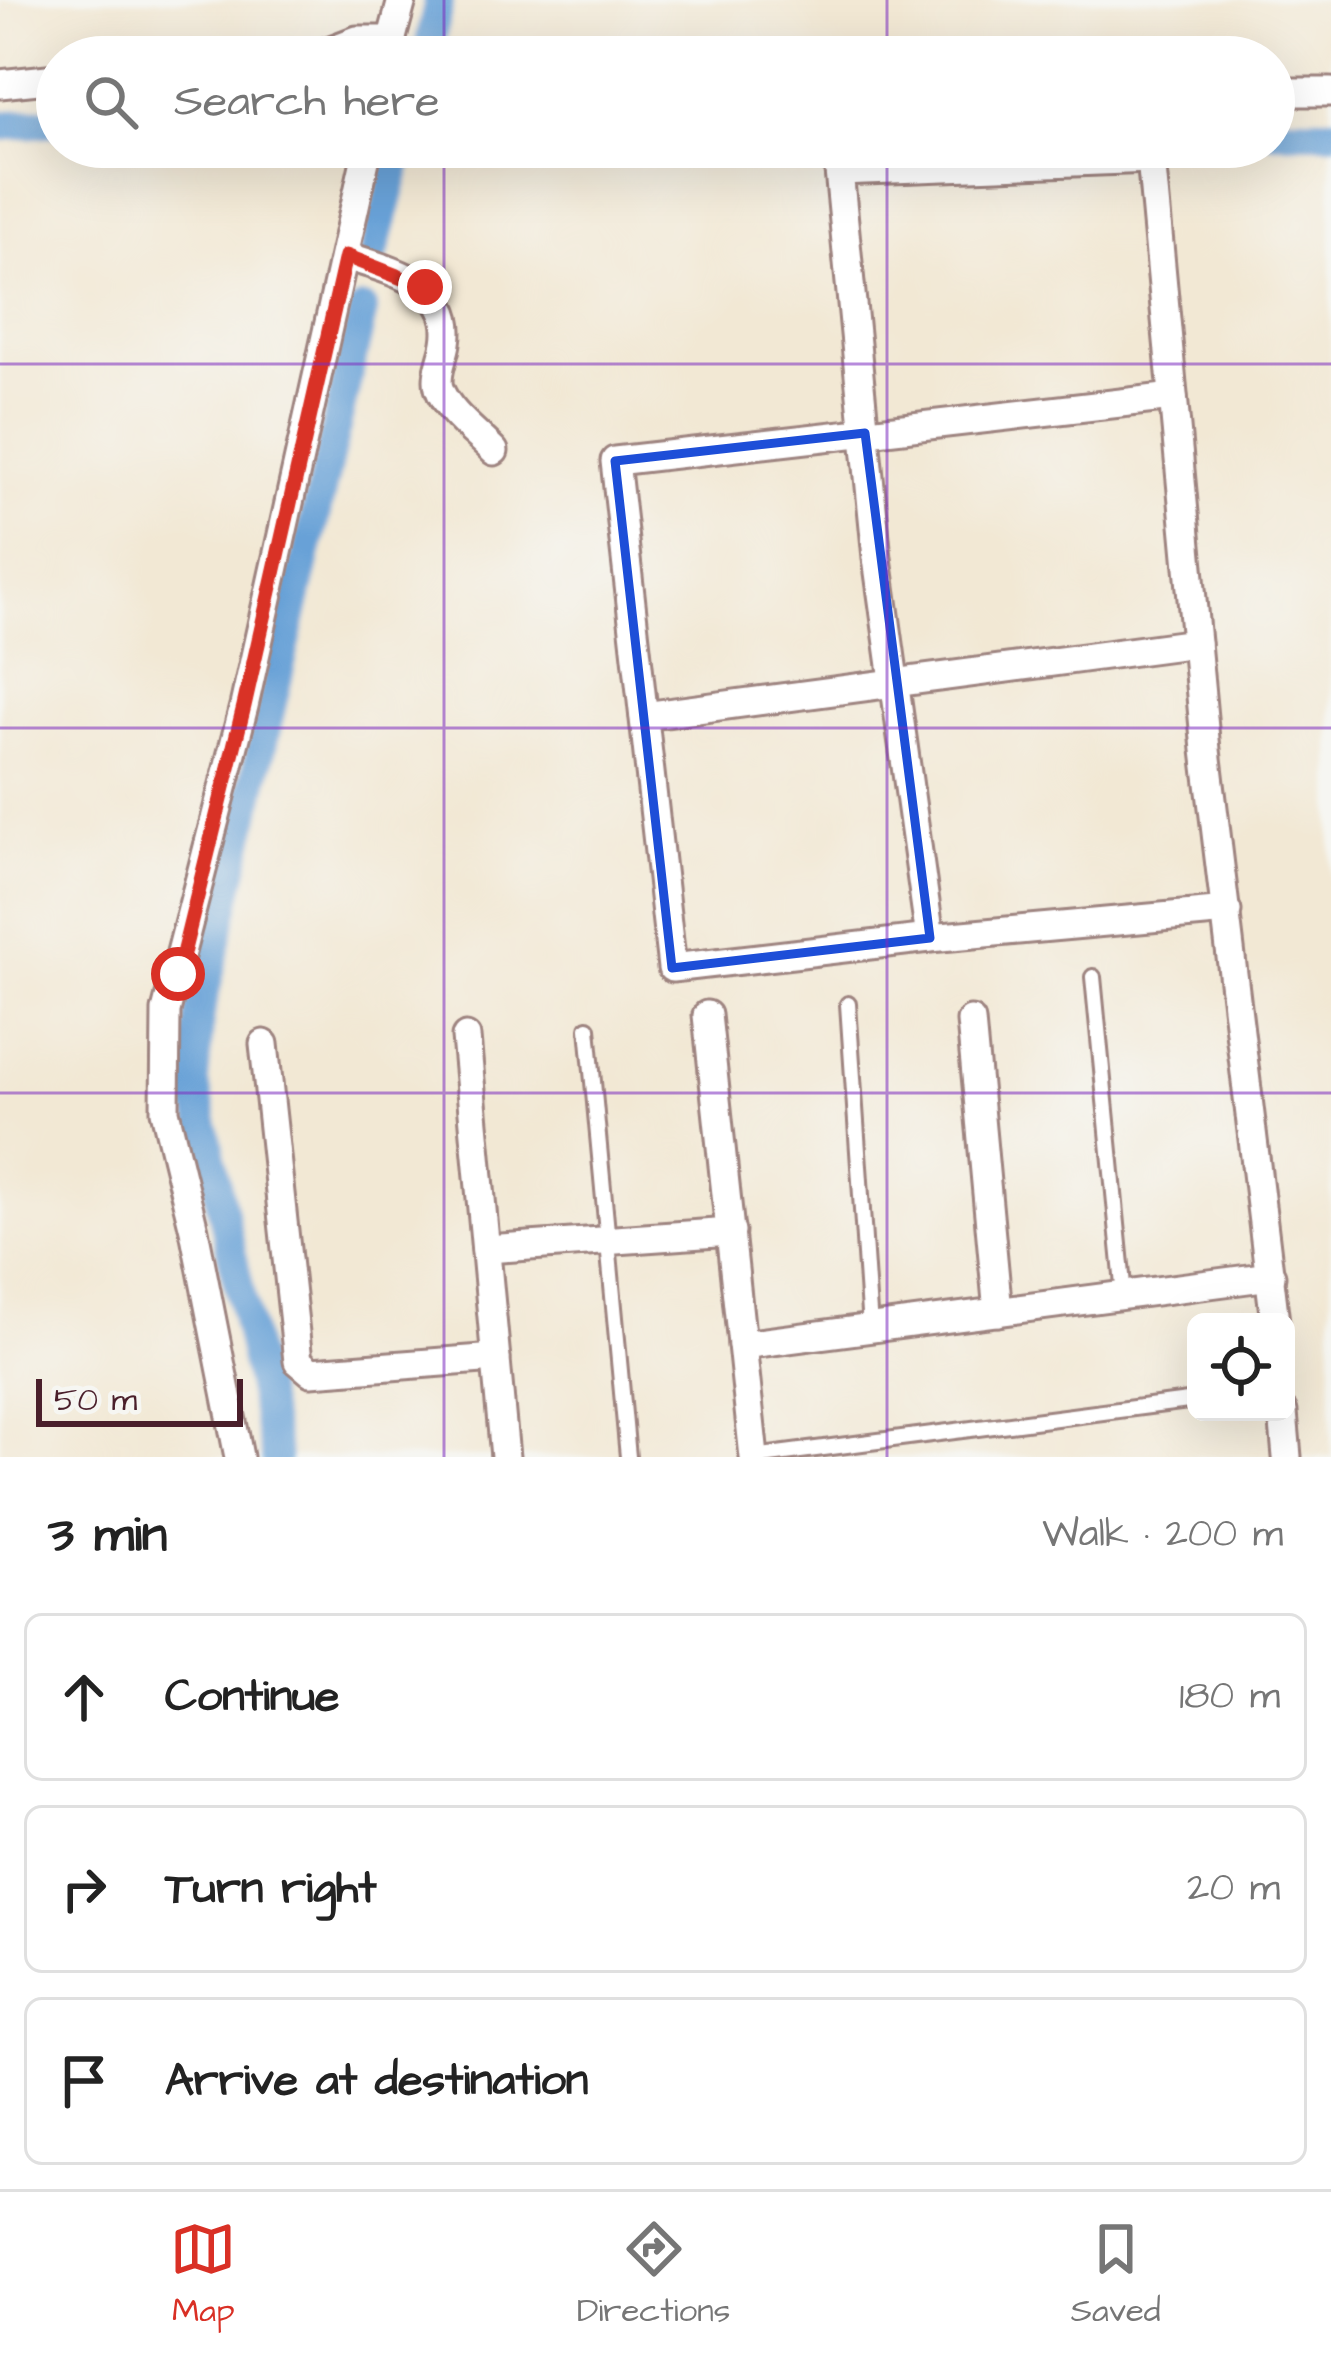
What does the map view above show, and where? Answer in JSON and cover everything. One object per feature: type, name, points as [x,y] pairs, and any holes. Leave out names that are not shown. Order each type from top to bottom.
[{"type":"street","points":[[392,36],[402,0]]},
{"type":"street","points":[[0,84],[36,80]]},
{"type":"street","points":[[1295,92],[1331,92]]},
{"type":"street","points":[[239,1457],[165,1111],[166,1011],[244,706],[364,168]]},
{"type":"street","points":[[891,168],[839,171],[894,683],[929,938]]},
{"type":"street","points":[[1152,168],[1196,643],[1274,1313]]},
{"type":"street","points":[[346,256],[425,287],[442,304],[448,328],[439,389],[494,451]]},
{"type":"street","points":[[1173,397],[615,461],[672,968],[1227,910]]},
{"type":"street","points":[[644,716],[1196,643]]},
{"type":"street","points":[[707,1015],[754,1457]]},
{"type":"street","points":[[971,1021],[998,1312]]},
{"type":"street","points":[[466,1037],[505,1457]]},
{"type":"street","points":[[264,1044],[302,1367],[311,1372],[496,1358]]},
{"type":"street","points":[[486,1249],[730,1232]]},
{"type":"street","points":[[742,1345],[1271,1276]]},
{"type":"street","points":[[1284,1421],[1287,1457]]},
{"type":"lane","points":[[1093,977],[1124,1296]]},
{"type":"lane","points":[[848,1004],[870,1329]]},
{"type":"lane","points":[[588,1028],[628,1457]]},
{"type":"lane","points":[[754,1457],[1187,1401]]},
{"type":"highlighted area","points":[[865,433],[930,938],[672,968],[615,461]]},
{"type":"waterway","points":[[431,36],[439,0]]},
{"type":"waterway","points":[[0,126],[36,123]]},
{"type":"waterway","points":[[1295,131],[1331,131]]},
{"type":"waterway","points":[[373,256],[396,168]]},
{"type":"waterway","points":[[276,1457],[194,1080],[200,1013],[363,310]]},
{"type":"route","points":[[178,974],[346,256],[425,287]]}]
